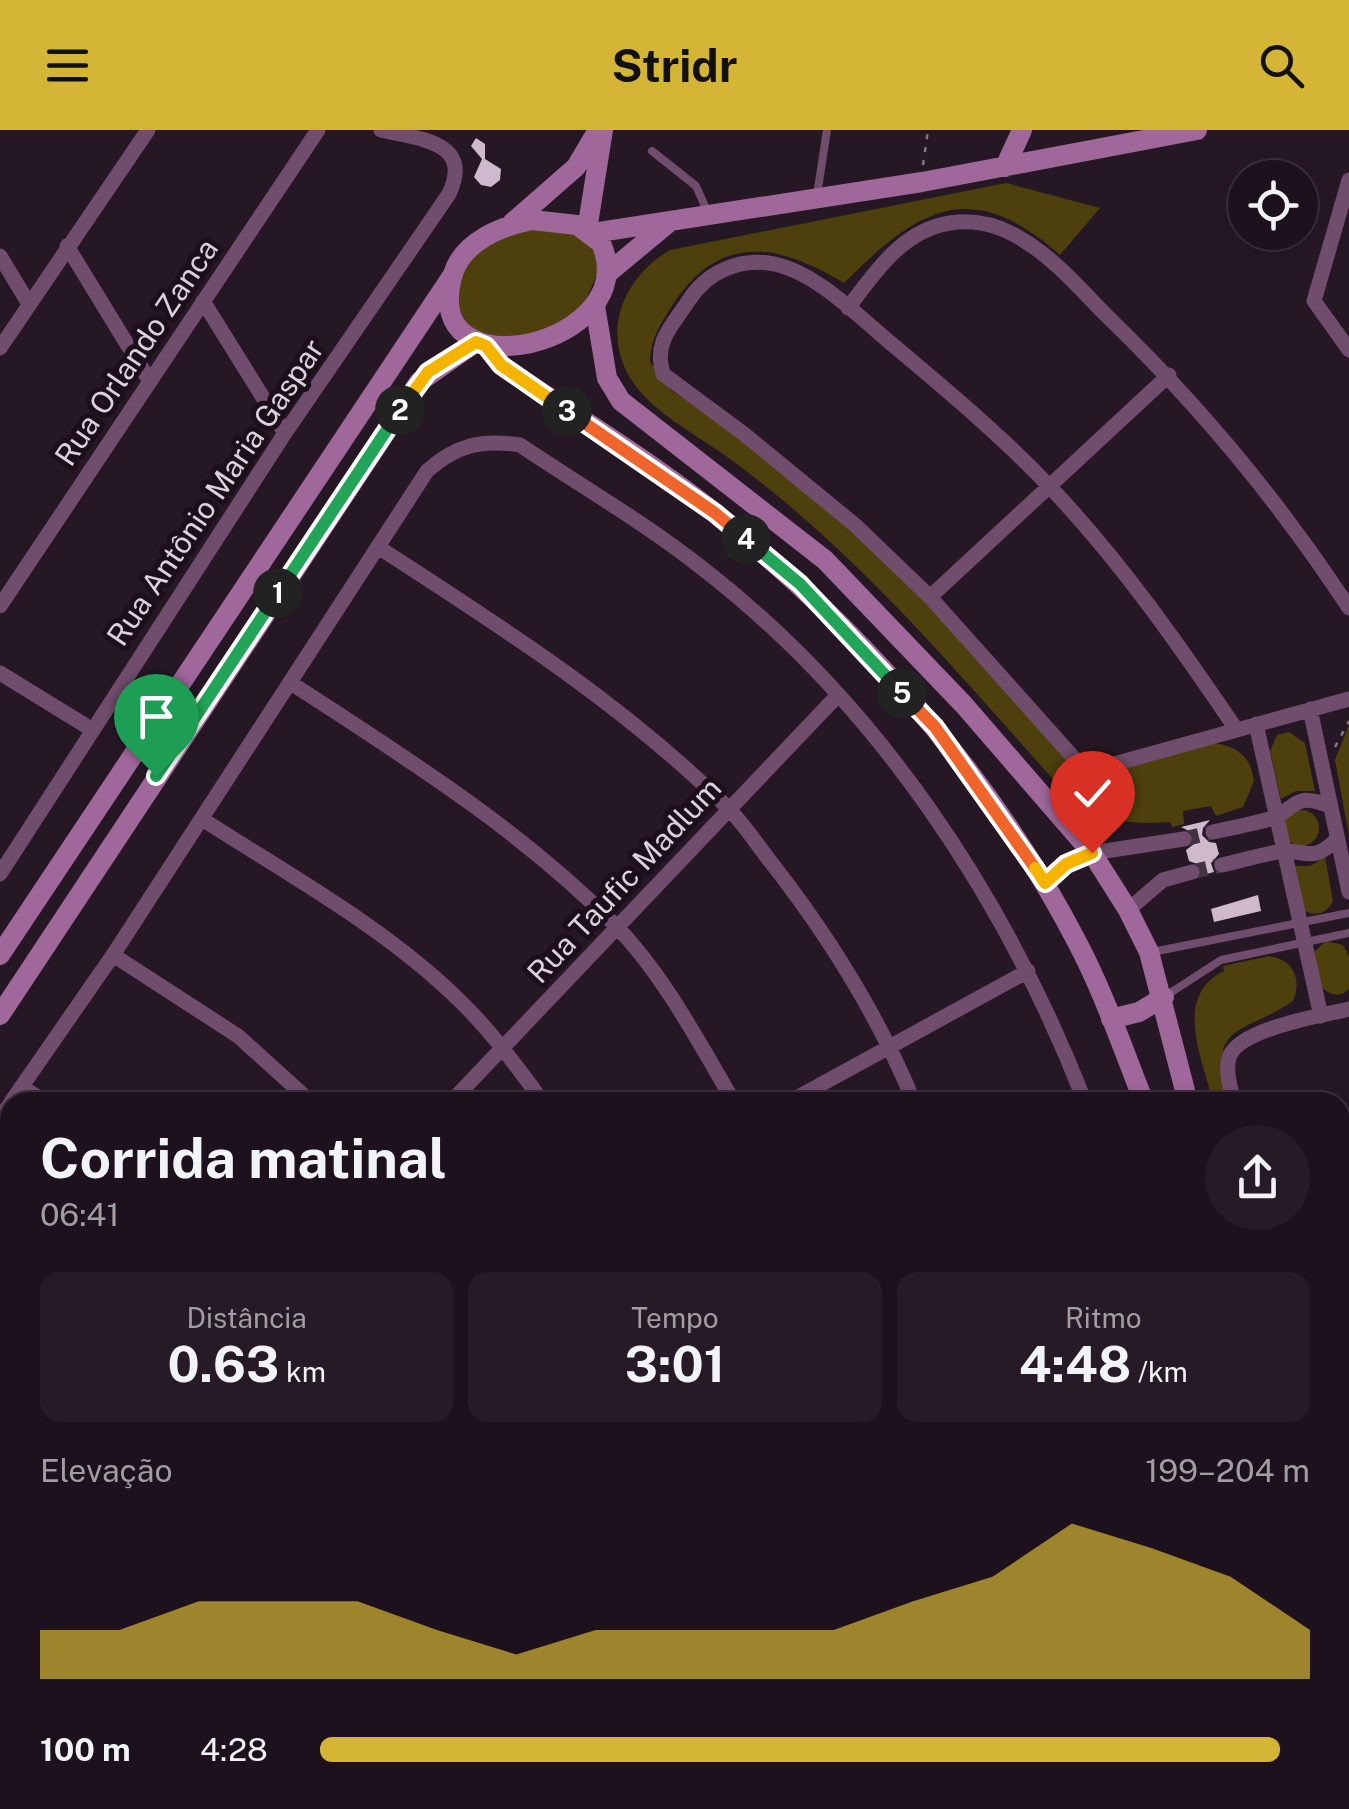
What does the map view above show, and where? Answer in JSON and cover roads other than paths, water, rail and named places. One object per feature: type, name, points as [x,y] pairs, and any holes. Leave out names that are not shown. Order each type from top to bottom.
[{"type":"street","points":[[0,348],[148,130]]},
{"type":"street","name":"Rua Orlando Zanca","points":[[0,606],[318,130]]},
{"type":"street","name":"Rua Antônio Maria Gaspar","points":[[0,874],[284,433],[449,194],[457,172],[449,153],[432,142],[380,130]]},
{"type":"street","points":[[0,954],[466,251],[510,225],[576,167],[601,130]]},
{"type":"street","points":[[0,1015],[419,382],[481,344],[542,340],[565,329],[595,306],[606,288],[608,272],[605,251],[590,232],[601,130]]},
{"type":"street","points":[[1005,167],[1022,130]]},
{"type":"street","points":[[510,225],[554,221],[590,232],[667,224],[1197,130]]},
{"type":"street","points":[[1349,180],[1314,300],[1349,350]]},
{"type":"street","points":[[848,308],[882,263],[920,233],[952,222],[999,228],[1051,261],[1169,375],[1279,507],[1349,608]]},
{"type":"street","points":[[608,272],[667,224]]},
{"type":"street","points":[[67,246],[150,380]]},
{"type":"street","points":[[0,256],[28,304]]},
{"type":"street","points":[[1236,729],[1114,560],[1050,486],[950,393],[848,308],[803,276],[771,264],[753,262],[718,272],[695,291],[662,341],[658,352],[662,374],[744,434],[855,525],[930,597],[1081,766],[1096,769],[1349,700]]},
{"type":"street","points":[[452,276],[449,296],[454,324],[460,333],[481,344],[501,365],[715,513],[800,584],[935,727],[1045,883],[1093,974],[1140,1092]]},
{"type":"street","points":[[203,301],[284,433]]},
{"type":"street","points":[[595,306],[607,378],[621,400],[825,560],[964,705],[1092,853],[1150,952],[1188,1092]]},
{"type":"street","points":[[930,597],[1169,375]]},
{"type":"street","points":[[19,1092],[113,955],[427,471],[458,448],[478,442],[520,445],[701,567],[774,629],[838,695],[947,833],[1028,971],[1082,1092]]},
{"type":"street","points":[[378,548],[534,648],[632,722],[729,809],[795,893],[890,1045],[910,1092]]},
{"type":"street","points":[[0,673],[91,729]]},
{"type":"street","points":[[291,683],[457,791],[530,848],[617,927],[697,1038],[728,1092]]},
{"type":"street","name":"Rua Taufic Madlum","points":[[460,1092],[838,695]]},
{"type":"street","points":[[1310,709],[1349,892]]},
{"type":"street","points":[[1256,724],[1321,1016]]},
{"type":"street","points":[[1213,832],[1276,817],[1300,800],[1330,806]]},
{"type":"street","points":[[202,819],[328,898],[396,948],[458,999],[503,1047],[536,1092]]},
{"type":"street","points":[[1222,865],[1284,851],[1312,856],[1338,839]]},
{"type":"street","points":[[1045,883],[1066,864],[1092,853],[1184,840]]},
{"type":"street","points":[[1154,846],[1163,880]]},
{"type":"street","points":[[1128,910],[1163,880],[1192,872]]},
{"type":"street","points":[[113,955],[238,1036],[300,1092]]},
{"type":"street","points":[[807,1092],[1028,971]]},
{"type":"street","points":[[1112,1019],[1139,1012],[1164,998]]},
{"type":"street","points":[[1232,1092],[1227,1070],[1234,1050],[1250,1036],[1349,1009]]},
{"type":"street","points":[[22,1087],[30,1092]]},
{"type":"lane","points":[[816,200],[828,130]]},
{"type":"lane","points":[[652,151],[700,190],[709,217]]},
{"type":"lane","points":[[1150,952],[1349,913]]},
{"type":"lane","points":[[1164,998],[1221,960],[1349,933]]},
{"type":"tunnel","points":[[1184,839],[1213,832]]},
{"type":"tunnel","points":[[1192,872],[1222,865]]}]
